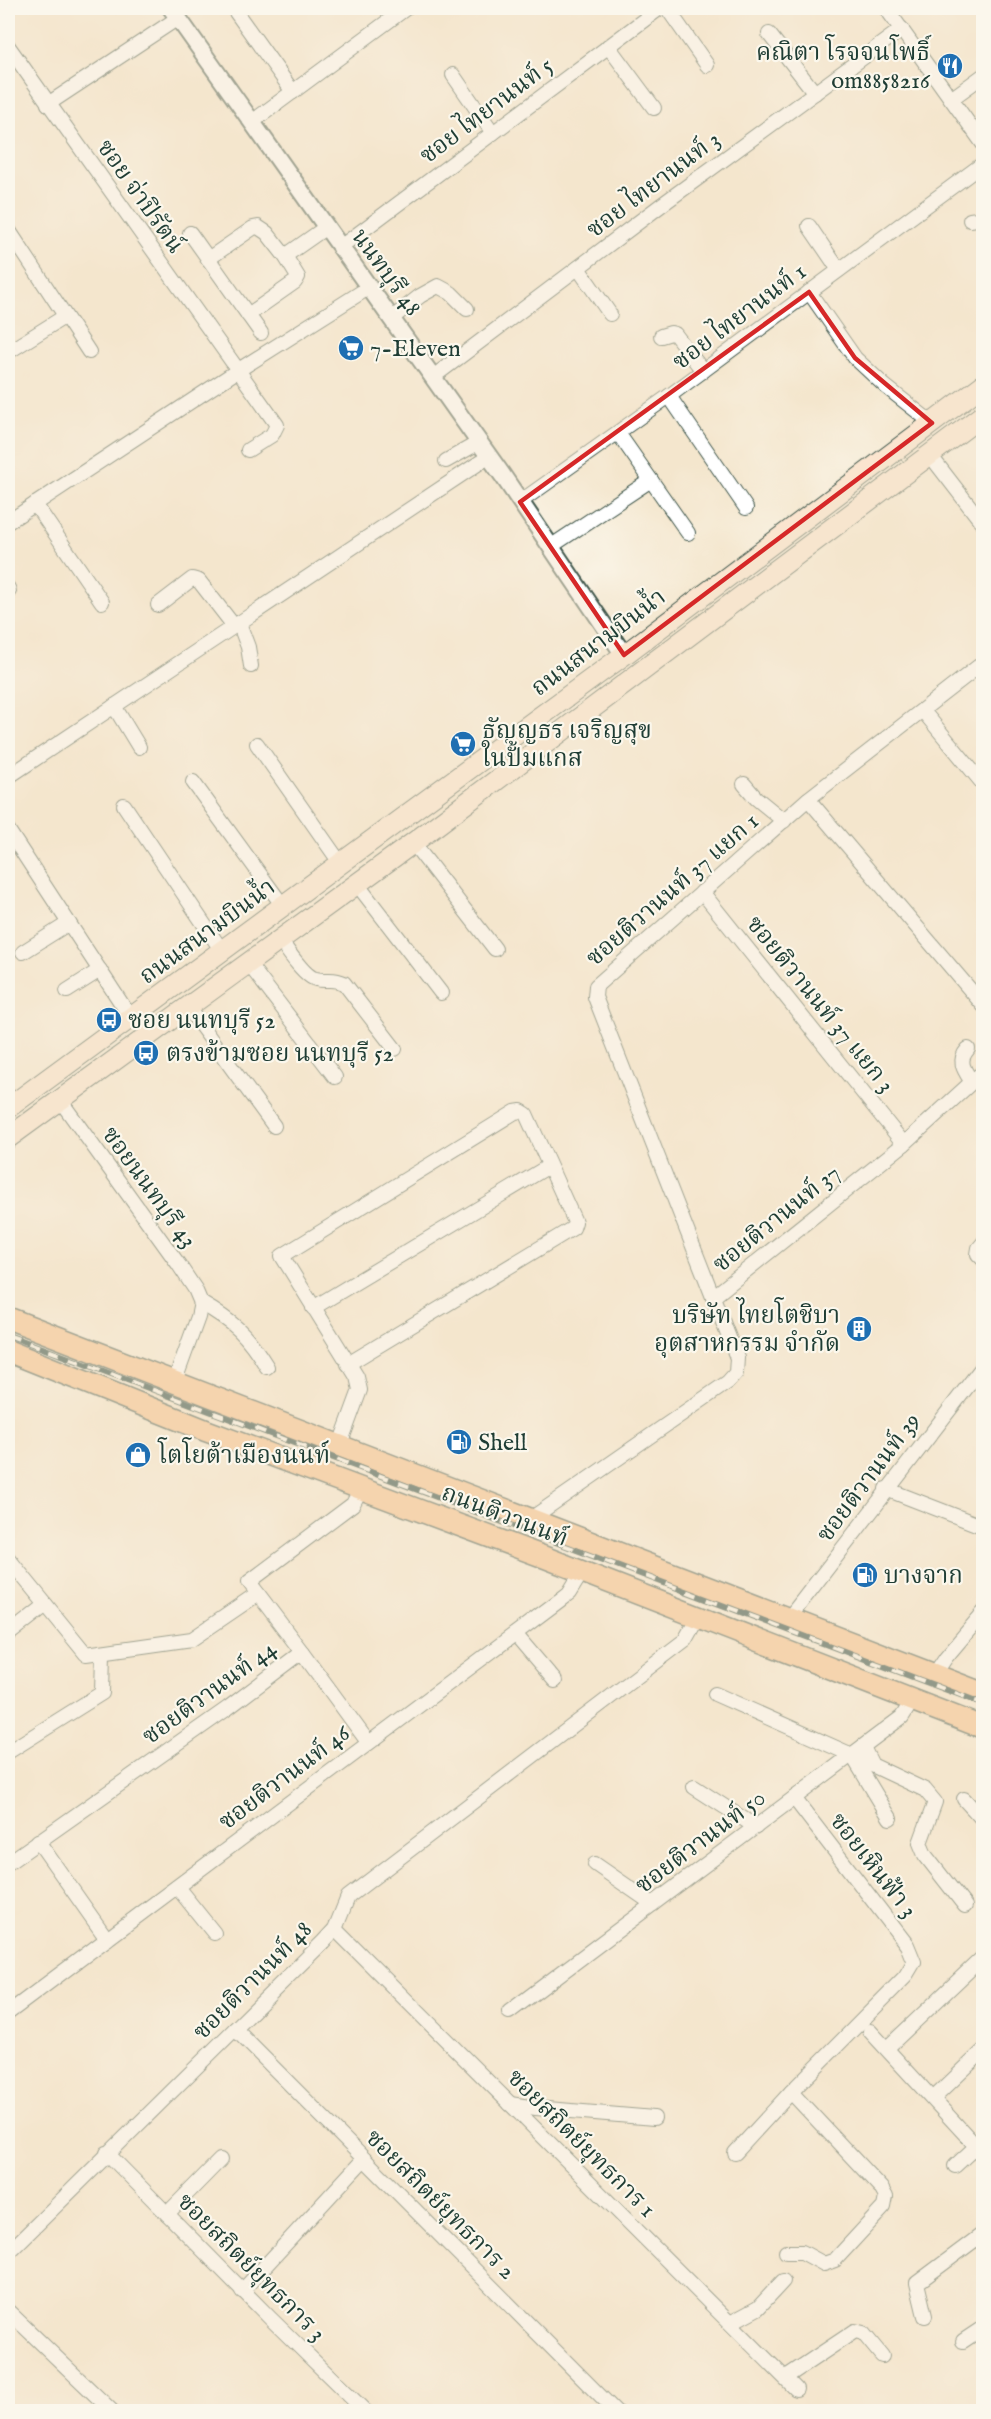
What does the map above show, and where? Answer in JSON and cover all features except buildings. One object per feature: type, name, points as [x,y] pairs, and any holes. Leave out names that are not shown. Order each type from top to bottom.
[{"type":"main road","name":"ถนนสนามบินน้ำ","points":[[8,1108],[624,655],[984,384]]},
{"type":"main road","name":"ถนนสนามบินน้ำ","points":[[8,1138],[413,843],[984,414]]},
{"type":"main road","points":[[624,655],[638,674]]},
{"type":"main road","name":"ถนนติวานนท์","points":[[8,1318],[984,1694]]},
{"type":"main road","name":"ถนนติวานนท์","points":[[8,1352],[207,1431],[544,1557],[984,1728]]},
{"type":"main road","points":[[544,1557],[555,1529]]},
{"type":"street","points":[[233,8],[293,92]]},
{"type":"street","points":[[252,122],[406,8]]},
{"type":"street","name":"ซอย ไทยานนท์ 5","points":[[339,248],[660,8]]},
{"type":"street","points":[[667,8],[707,65]]},
{"type":"street","points":[[886,8],[984,145]]},
{"type":"street","points":[[48,104],[175,13]]},
{"type":"street","name":"นนทบุรี 48","points":[[175,13],[339,248],[433,377],[624,655]]},
{"type":"street","name":"ซอย ไทยานนท์ 3","points":[[433,377],[902,29]]},
{"type":"street","points":[[769,34],[815,93]]},
{"type":"street","name":"ซอย จ่าปิรัตน์","points":[[8,46],[277,425],[272,435],[248,450]]},
{"type":"street","points":[[608,46],[654,108]]},
{"type":"street","points":[[453,75],[492,133]]},
{"type":"street","points":[[951,99],[984,75]]},
{"type":"street","name":"ซอย ไทยานนท์ 1","points":[[520,502],[669,396],[984,163]]},
{"type":"street","points":[[809,226],[839,270]]},
{"type":"street","points":[[208,259],[253,228],[258,227],[267,233],[285,256],[298,277],[290,286],[248,315]]},
{"type":"street","points":[[285,256],[325,228]]},
{"type":"street","points":[[8,229],[89,352]]},
{"type":"street","points":[[190,232],[261,333]]},
{"type":"street","points":[[578,268],[610,314]]},
{"type":"street","points":[[391,320],[420,296],[438,286],[451,293],[467,309]]},
{"type":"street","points":[[8,522],[237,371],[368,288]]},
{"type":"street","points":[[809,292],[855,358],[885,386],[932,423]]},
{"type":"street","points":[[8,352],[64,317]]},
{"type":"street","points":[[661,336],[675,334],[703,371]]},
{"type":"street","points":[[669,396],[746,508]]},
{"type":"street","points":[[618,433],[688,533]]},
{"type":"street","points":[[446,461],[478,443]]},
{"type":"street","points":[[930,455],[984,525]]},
{"type":"street","points":[[8,777],[488,457]]},
{"type":"street","points":[[550,547],[651,480]]},
{"type":"street","points":[[35,504],[102,602]]},
{"type":"street","points":[[158,605],[192,579],[199,581],[237,624],[248,646],[251,666]]},
{"type":"street","name":"ซอยติวานนท์ 37 แยก 1","points":[[713,1298],[594,992],[596,986],[808,799],[984,662]]},
{"type":"street","points":[[114,706],[139,747]]},
{"type":"street","points":[[923,711],[984,786]]},
{"type":"street","points":[[257,744],[341,864]]},
{"type":"street","points":[[193,782],[283,906]]},
{"type":"street","points":[[744,784],[756,798],[784,821]]},
{"type":"street","points":[[808,799],[984,1006]]},
{"type":"street","points":[[124,805],[222,951]]},
{"type":"street","points":[[8,830],[132,1018]]},
{"type":"street","points":[[413,843],[495,949]]},
{"type":"street","points":[[357,884],[441,993]]},
{"type":"street","name":"ซอยติวานนท์ 37 แยก 3","points":[[702,892],[904,1144]]},
{"type":"street","points":[[23,952],[69,923]]},
{"type":"street","points":[[280,940],[310,977],[327,980],[334,978],[344,983],[395,1049]]},
{"type":"street","points":[[248,963],[334,1077]]},
{"type":"street","points":[[67,991],[100,970]]},
{"type":"street","points":[[188,1008],[274,1126]]},
{"type":"street","points":[[968,1048],[961,1055],[961,1061],[972,1082]]},
{"type":"street","name":"ซอยติวานนท์ 37","points":[[529,1520],[728,1382],[736,1373],[737,1358],[713,1298],[904,1144],[984,1071]]},
{"type":"street","name":"ซอยนนทบุรี 43","points":[[60,1100],[179,1265],[195,1289],[201,1303]]},
{"type":"street","points":[[339,1447],[360,1390],[357,1377],[348,1364],[282,1256],[515,1112],[521,1111],[526,1114],[575,1222],[573,1228],[348,1364]]},
{"type":"street","points":[[314,1308],[549,1166]]},
{"type":"street","points":[[983,1242],[978,1254],[984,1260]]},
{"type":"street","points":[[174,1383],[201,1303],[220,1314],[251,1340],[267,1367]]},
{"type":"street","name":"ซอยติวานนท์ 39","points":[[789,1618],[886,1489],[984,1365]]},
{"type":"street","points":[[8,1558],[86,1654],[192,1639],[258,1594],[249,1582],[353,1504],[361,1488]]},
{"type":"street","points":[[886,1489],[984,1527]]},
{"type":"street","name":"ซอยติวานนท์ 46","points":[[8,2013],[515,1634],[568,1593],[582,1572]]},
{"type":"street","name":"ซอยติวานนท์ 44","points":[[8,1863],[228,1708],[302,1652],[258,1594]]},
{"type":"street","points":[[8,1635],[46,1605]]},
{"type":"street","points":[[934,1675],[946,1656],[984,1612]]},
{"type":"street","name":"ซอยติวานนท์ 48","points":[[8,2253],[335,1929],[348,1897],[685,1640],[698,1617]]},
{"type":"street","points":[[515,1634],[555,1681]]},
{"type":"street","points":[[8,1752],[102,1694],[103,1652]]},
{"type":"street","points":[[302,1652],[369,1742]]},
{"type":"street","points":[[715,1694],[858,1751],[872,1765],[925,1790],[934,1802],[920,1844],[925,1855],[965,1906]]},
{"type":"street","name":"ซอยติวานนท์ 50","points":[[508,2012],[858,1751],[902,1717],[912,1701]]},
{"type":"street","points":[[858,1751],[890,1818]]},
{"type":"street","points":[[694,1787],[756,1827]]},
{"type":"street","name":"ซอยเหินฟ้า 3","points":[[791,2092],[905,1977],[914,1962],[907,1945],[794,1798]]},
{"type":"street","points":[[964,1799],[984,1821]]},
{"type":"street","points":[[38,1841],[107,1939]]},
{"type":"street","points":[[595,1864],[653,1904]]},
{"type":"street","points":[[177,1887],[214,1933]]},
{"type":"street","name":"ซอยสถิตย์ยุทธการ 1","points":[[335,1929],[732,2322],[796,2389]]},
{"type":"street","points":[[887,2048],[984,1956]]},
{"type":"street","name":"ซอยสถิตย์ยุทธการ 2","points":[[234,2029],[616,2412]]},
{"type":"street","points":[[870,2031],[980,2143],[955,2166]]},
{"type":"street","points":[[934,2098],[984,2050]]},
{"type":"street","points":[[735,2153],[791,2092],[881,2188],[886,2197],[884,2207],[835,2260],[824,2264],[802,2252],[786,2252]]},
{"type":"street","points":[[510,2104],[654,2118]]},
{"type":"street","name":"ซอยสถิตย์ยุทธการ 3","points":[[107,2153],[242,2291],[366,2412]]},
{"type":"street","points":[[242,2291],[364,2159]]},
{"type":"street","points":[[167,2214],[220,2160]]},
{"type":"street","points":[[925,2316],[918,2283],[982,2239]]},
{"type":"street","points":[[732,2322],[758,2308],[783,2281]]},
{"type":"street","points":[[8,2311],[113,2412]]},
{"type":"street","points":[[963,2341],[984,2327]]},
{"type":"street","points":[[786,2378],[855,2331],[863,2333],[882,2356]]},
{"type":"highlighted area","points":[[809,292],[855,358],[932,423],[624,655],[520,502]]},
{"type":"railway","points":[[8,1335],[984,1704]]},
{"type":"place","name":"คณิตา โรจจนโพธิ์ om8858216","points":[[950,66]]},
{"type":"place","name":"7-Eleven","points":[[351,348]]},
{"type":"place","name":"ธัญญธร เจริญสุข ในปั้มแกส","points":[[463,744]]},
{"type":"place","name":"ซอย นนทบุรี 52","points":[[109,1020]]},
{"type":"place","name":"ตรงข้ามซอย นนทบุรี 52","points":[[146,1053]]},
{"type":"place","name":"บริษัท ไทยโตชิบา อุตสาหกรรม จำกัด","points":[[859,1329]]},
{"type":"place","name":"Shell","points":[[459,1442]]},
{"type":"place","name":"โตโยต้าเมืองนนท์","points":[[138,1455]]},
{"type":"place","name":"บางจาก","points":[[865,1575]]}]
